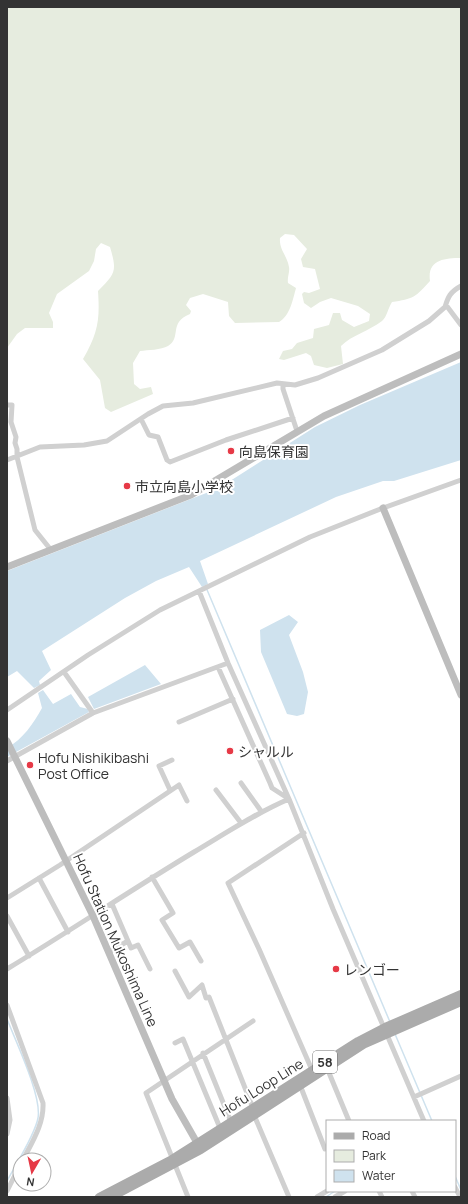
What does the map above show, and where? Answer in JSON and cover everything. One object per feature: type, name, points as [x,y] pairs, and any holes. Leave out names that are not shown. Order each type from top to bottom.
[{"type":"main road","points":[[7,567],[191,495],[219,480],[297,431],[324,416],[461,354]]},
{"type":"main road","points":[[383,508],[461,695]]},
{"type":"main road","name":"Hofu Station Mukoshima Line","points":[[8,743],[93,916],[172,1099],[199,1146]]},
{"type":"main road","name":"Hofu Loop Line","points":[[199,1146],[220,1128],[300,1085],[386,1030],[461,994]]},
{"type":"main road","name":"Hofu Loop Line","points":[[112,1197],[174,1162],[358,1041],[461,1002]]},
{"type":"main road","name":"Hofu Loop Line","points":[[99,1197],[174,1162]]},
{"type":"street","points":[[7,460],[40,447],[84,445],[106,441],[164,406],[193,403],[277,383],[295,385],[370,357],[429,321],[446,304],[446,299],[449,294],[461,286]]},
{"type":"street","points":[[446,304],[461,325]]},
{"type":"street","points":[[283,384],[283,389],[297,431]]},
{"type":"street","points":[[7,405],[12,405],[12,422],[16,437],[15,443],[17,457],[35,530],[51,550]]},
{"type":"street","points":[[142,419],[149,435],[158,437],[167,460],[170,462],[293,418]]},
{"type":"street","points":[[7,710],[160,610],[310,537],[383,508],[461,480]]},
{"type":"street","points":[[199,591],[228,663],[290,799],[336,916],[424,1120]]},
{"type":"street","points":[[7,761],[15,755],[93,713],[228,663]]},
{"type":"street","points":[[218,667],[272,788],[290,799]]},
{"type":"street","points":[[64,672],[93,713]]},
{"type":"street","points":[[179,722],[233,699]]},
{"type":"street","points":[[170,790],[159,766],[172,760]]},
{"type":"street","points":[[241,784],[261,811]]},
{"type":"street","points":[[7,898],[179,785],[187,802]]},
{"type":"street","points":[[216,790],[241,823]]},
{"type":"street","points":[[7,969],[68,932],[152,877],[241,823],[261,811],[290,799]]},
{"type":"street","points":[[304,834],[228,883],[260,949],[312,1070]]},
{"type":"street","points":[[152,877],[173,913],[162,920],[178,948],[190,942],[201,961]]},
{"type":"street","points":[[39,878],[68,932]]},
{"type":"street","points":[[112,904],[130,948],[138,945],[150,970]]},
{"type":"street","points":[[7,916],[29,956]]},
{"type":"street","points":[[109,952],[128,941]]},
{"type":"street","points":[[175,970],[189,997],[202,985],[206,998],[209,997],[253,1111],[289,1197]]},
{"type":"street","points":[[7,1005],[43,1103],[41,1123],[26,1152]]},
{"type":"street","points":[[188,1197],[146,1093],[225,1038],[253,1021]]},
{"type":"street","points":[[175,1043],[183,1039],[220,1128]]},
{"type":"street","points":[[203,1053],[231,1122]]},
{"type":"street","points":[[327,1068],[349,1120]]},
{"type":"street","points":[[414,1097],[461,1076]]},
{"type":"street","points":[[300,1085],[325,1148]]},
{"type":"street","points":[[7,1098],[10,1120],[7,1134]]},
{"type":"street","points":[[7,1191],[12,1181]]},
{"type":"street","points":[[317,1197],[326,1192]]},
{"type":"green space","points":[[7,7],[461,7],[461,258],[443,260],[434,264],[431,269],[430,281],[421,291],[405,300],[392,302],[382,321],[345,342],[341,346],[343,364],[327,368],[314,365],[311,356],[306,353],[284,360],[279,359],[283,351],[292,349],[297,343],[313,338],[314,329],[329,325],[333,313],[340,313],[342,320],[354,327],[369,321],[370,314],[358,306],[331,298],[320,302],[311,308],[304,303],[302,294],[304,292],[309,293],[320,289],[315,269],[303,267],[301,259],[307,249],[294,235],[285,234],[280,238],[280,242],[289,267],[288,283],[296,288],[286,316],[279,322],[235,323],[229,316],[228,302],[203,294],[190,298],[186,305],[191,311],[190,314],[179,322],[172,342],[168,346],[162,348],[140,351],[133,363],[134,384],[140,389],[151,387],[153,394],[111,412],[105,408],[100,380],[83,359],[95,334],[97,326],[99,310],[98,291],[112,275],[114,267],[110,247],[101,243],[96,249],[94,261],[89,271],[57,294],[49,313],[53,322],[53,328],[25,328],[17,334],[7,348]]},
{"type":"water","points":[[461,362],[461,460],[394,481],[383,481],[336,497],[200,561],[208,584],[202,587],[189,567],[156,581],[125,598],[42,651],[51,670],[39,681],[40,685],[34,688],[17,671],[7,677],[7,571],[219,488],[315,427],[360,405]]},
{"type":"water","points":[[289,615],[298,622],[289,635],[303,672],[308,692],[304,714],[297,716],[287,714],[261,652],[260,630]]},
{"type":"water","points":[[145,665],[161,684],[94,709],[88,697]]},
{"type":"water","points":[[43,690],[53,704],[71,694],[80,707],[88,709],[89,712],[7,757],[7,748],[27,731],[42,708],[38,693]]},
{"type":"waterway","points":[[205,585],[390,1022]]},
{"type":"waterway","points":[[7,1019],[32,1083],[38,1108],[38,1118],[33,1133],[7,1181]]},
{"type":"waterway","points":[[395,1034],[432,1120]]},
{"type":"waterway","points":[[456,1178],[461,1190]]},
{"type":"waterway","points":[[326,1197],[334,1192]]},
{"type":"place","name":"向島保育園","points":[[231,451]]},
{"type":"place","name":"市立向島小学校","points":[[127,486]]},
{"type":"place","name":"シャルル","points":[[230,751]]},
{"type":"place","name":"Hofu Nishikibashi Post Office","points":[[30,765]]},
{"type":"place","name":"レンゴー","points":[[336,969]]}]
